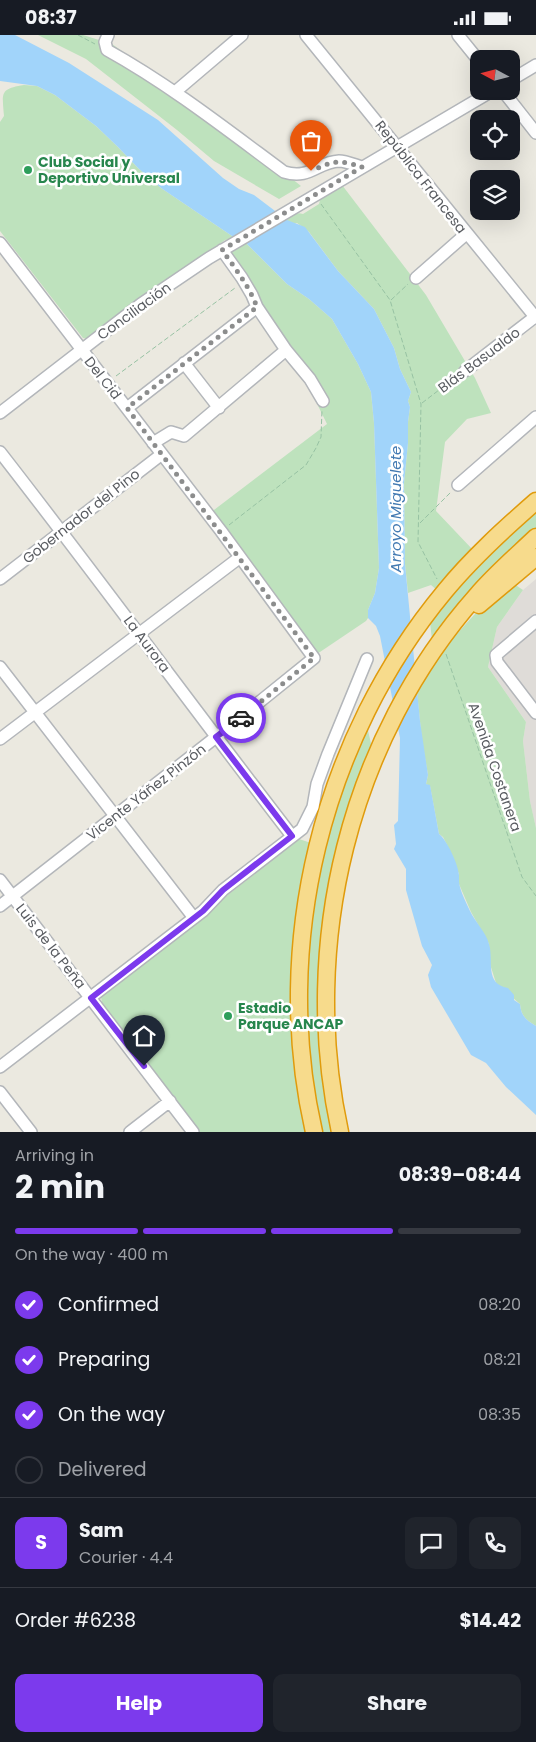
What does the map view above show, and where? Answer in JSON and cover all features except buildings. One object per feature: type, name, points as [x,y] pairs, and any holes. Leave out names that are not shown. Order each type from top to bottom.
[{"type":"highway","points":[[314,1132],[306,1091],[300,1021],[301,950],[305,913],[316,850],[339,776],[360,725],[403,648],[427,614],[444,592],[480,553],[536,501]]},
{"type":"highway","points":[[340,1132],[333,1099],[328,1058],[326,1010],[328,947],[341,859],[350,828],[371,770],[403,702],[431,655],[475,596],[536,537]]},
{"type":"highway","points":[[452,627],[470,614],[536,557]]},
{"type":"street","points":[[108,35],[104,42],[107,50],[142,69],[284,172],[304,174],[336,161],[362,167]]},
{"type":"street","points":[[175,92],[242,35]]},
{"type":"street","name":"República Francesa","points":[[306,35],[466,234],[536,317]]},
{"type":"street","points":[[458,35],[470,50]]},
{"type":"street","points":[[520,75],[536,65]]},
{"type":"street","name":"Conciliación","points":[[0,413],[141,304],[226,247],[476,100]]},
{"type":"street","points":[[510,100],[536,133]]},
{"type":"street","points":[[416,278],[466,234]]},
{"type":"street","name":"Del Cid","points":[[1,247],[162,453],[314,658]]},
{"type":"street","points":[[226,247],[257,307],[286,350],[310,379],[322,401]]},
{"type":"street","points":[[127,408],[257,307]]},
{"type":"street","name":"Blás Basualdo","points":[[465,371],[536,317]]},
{"type":"street","points":[[154,443],[171,432],[184,436],[286,350]]},
{"type":"street","points":[[184,363],[219,408]]},
{"type":"street","points":[[458,485],[536,417]]},
{"type":"street","name":"La Aurora","points":[[0,452],[62,531],[292,836]]},
{"type":"street","name":"Gobernador del Pino","points":[[0,579],[162,453]]},
{"type":"street","points":[[0,739],[239,558]]},
{"type":"street","points":[[536,621],[496,655],[497,662],[536,713]]},
{"type":"street","name":"Vicente Yáñez Pinzón","points":[[0,906],[314,658]]},
{"type":"street","points":[[0,1067],[203,911],[223,890],[302,829],[313,807],[317,784],[328,754],[367,659]]},
{"type":"street","points":[[0,667],[194,918]]},
{"type":"street","name":"Luis de la Peña","points":[[0,880],[193,1132]]},
{"type":"street","points":[[0,1091],[31,1132]]},
{"type":"street","points":[[130,1132],[170,1101]]},
{"type":"path","points":[[78,35],[107,50]]},
{"type":"path","points":[[315,196],[390,300],[421,404],[418,542],[444,592]]},
{"type":"path","points":[[390,300],[416,278]]},
{"type":"path","points":[[108,383],[244,281]]},
{"type":"path","name":"Blás Basualdo","points":[[421,404],[465,371]]},
{"type":"path","points":[[221,531],[306,465],[321,437],[322,401]]},
{"type":"path","points":[[419,524],[458,485]]},
{"type":"path","name":"Avenida Costanera","points":[[441,641],[522,877],[536,896]]},
{"type":"shaded area","points":[[536,579],[536,828],[530,801],[523,741],[526,722],[488,667],[497,627],[523,590]]},
{"type":"green space","points":[[38,35],[83,35],[112,44],[188,96],[301,186],[279,199],[214,161],[86,59]]},
{"type":"green space","points":[[24,85],[37,86],[55,95],[96,126],[161,188],[235,238],[225,240],[88,339],[83,338],[0,231],[0,122],[4,116],[3,97],[4,93],[10,88]]},
{"type":"green space","points":[[342,185],[426,295],[475,378],[491,413],[467,419],[445,442],[436,511],[473,550],[438,591],[431,585],[408,593],[405,564],[404,483],[410,407],[408,401],[411,392],[400,369],[394,348],[374,309],[338,271],[309,232],[297,223],[282,226],[291,216],[299,213],[303,214],[319,204],[321,196]]},
{"type":"green space","points":[[246,243],[287,284],[309,299],[332,319],[358,364],[371,392],[374,423],[379,568],[375,593],[366,621],[317,654],[210,513],[327,424],[295,359],[228,252],[234,247]]},
{"type":"green space","points":[[536,510],[536,528],[432,640],[430,622],[454,592],[507,536]]},
{"type":"green space","points":[[511,582],[523,590],[497,627],[488,667],[526,722],[523,741],[530,801],[536,828],[536,1026],[525,1017],[520,1004],[496,983],[490,964],[489,944],[471,912],[459,884],[459,874],[448,847],[443,837],[439,834],[430,786],[426,784],[428,775],[417,692],[442,650],[474,615]]},
{"type":"green space","points":[[367,726],[372,748],[332,877],[335,1132],[320,1132],[312,1087],[306,989],[309,935],[315,888],[336,805]]},
{"type":"green space","points":[[299,839],[311,843],[294,1053],[305,1132],[199,1132],[103,1008],[101,997],[104,992]]},
{"type":"water","name":"Arroyo Miguelete","points":[[0,35],[15,35],[69,63],[158,120],[223,178],[239,189],[254,195],[287,220],[305,227],[338,271],[374,309],[394,348],[400,369],[411,392],[408,401],[410,407],[404,483],[405,564],[420,721],[428,775],[426,784],[430,785],[439,834],[449,847],[457,865],[462,893],[472,915],[488,940],[493,977],[500,986],[508,988],[514,995],[514,1000],[520,1004],[525,1017],[536,1026],[536,1115],[506,1087],[486,1063],[471,1055],[431,987],[428,975],[432,965],[422,946],[406,890],[406,869],[394,849],[396,844],[394,825],[398,821],[400,738],[380,636],[376,626],[368,618],[368,610],[375,593],[379,568],[374,423],[371,392],[358,364],[332,319],[309,299],[287,284],[246,243],[235,238],[161,188],[96,126],[55,95],[37,86],[0,81]]},
{"type":"way so far","points":[[241,718],[314,658],[221,531],[127,408],[257,307],[242,278],[222,250],[362,167],[336,161],[311,171]]},
{"type":"place","name":"Club Social y Deportivo Universal","points":[[28,170]]},
{"type":"place","name":"Estadio Parque ANCAP","points":[[228,1016]]},
{"type":"route","points":[[144,1066],[91,998],[203,911],[223,890],[292,836],[216,737],[241,718]]}]
